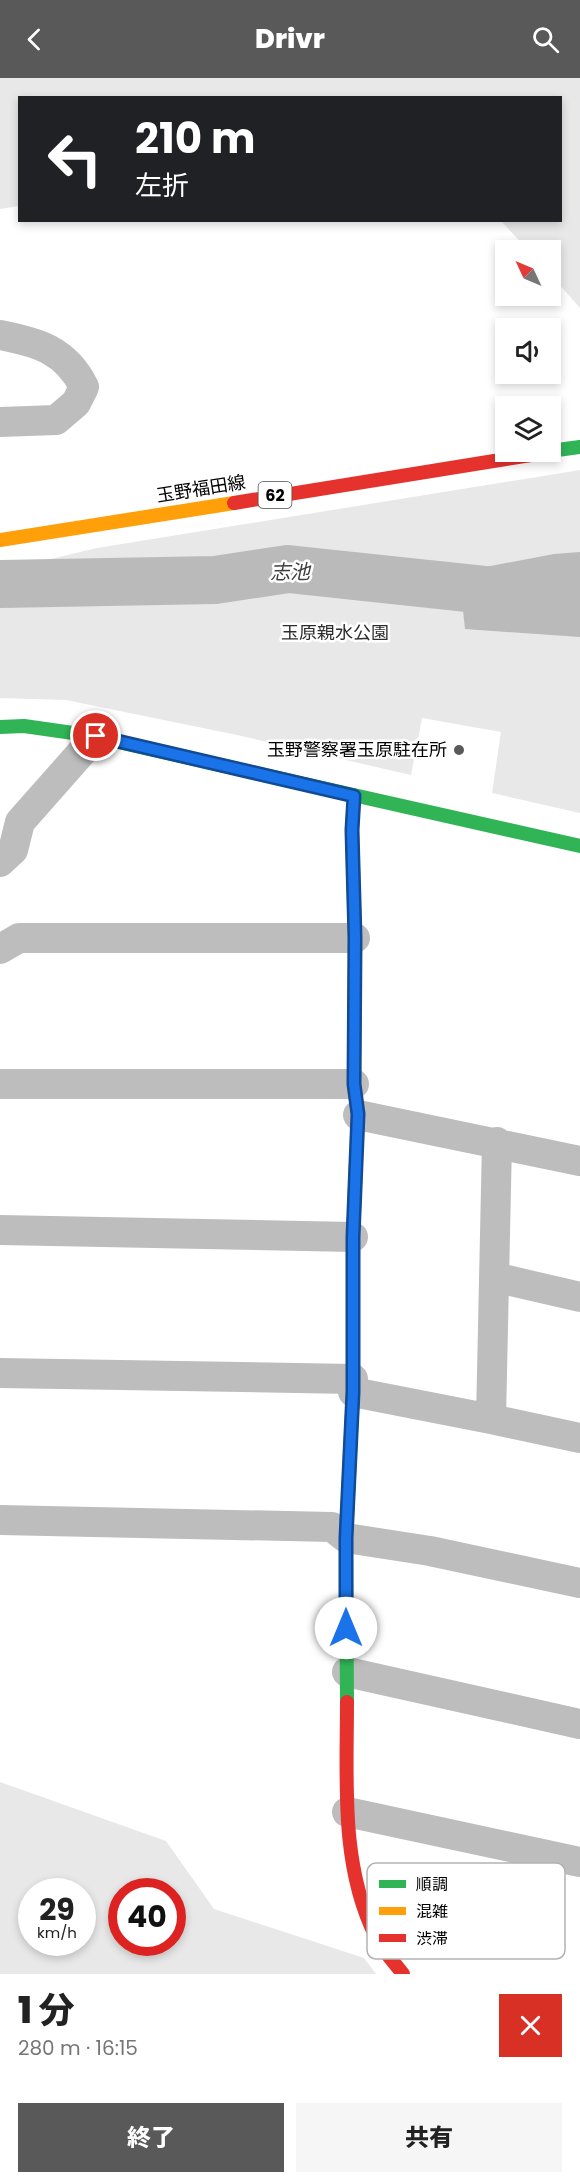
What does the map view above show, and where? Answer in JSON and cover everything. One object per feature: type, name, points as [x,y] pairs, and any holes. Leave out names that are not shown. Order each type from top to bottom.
[{"type":"street","points":[[0,335],[35,342],[62,357],[77,372],[84,387],[76,403],[56,420],[0,422]]},
{"type":"street","name":"玉野福田線","points":[[561,450],[580,447]]},
{"type":"street","name":"玉野福田線","points":[[0,540],[495,460]]},
{"type":"street","points":[[0,727],[24,726],[96,736],[580,846]]},
{"type":"street","points":[[0,862],[12,850],[20,822],[96,736]]},
{"type":"street","points":[[354,796],[352,830],[355,938],[354,1084],[358,1114],[353,1237],[353,1386],[346,1538],[347,1812],[356,1883],[367,1913]]},
{"type":"street","points":[[0,949],[19,938],[355,938]]},
{"type":"street","points":[[0,1084],[354,1084]]},
{"type":"street","points":[[358,1114],[580,1161]]},
{"type":"street","points":[[491,1419],[497,1142]]},
{"type":"street","points":[[0,1230],[353,1237]]},
{"type":"street","points":[[494,1277],[580,1297]]},
{"type":"street","points":[[0,1373],[353,1386],[580,1438]]},
{"type":"street","points":[[0,1520],[332,1527],[346,1538],[430,1551],[580,1583]]},
{"type":"street","points":[[347,1672],[580,1724]]},
{"type":"street","points":[[347,1812],[580,1862]]},
{"type":"street","points":[[392,1959],[403,1974]]},
{"type":"green space","points":[[0,78],[580,78],[580,308],[561,286],[561,240],[519,240],[502,222],[562,222],[562,96],[18,96],[18,206],[0,209]]},
{"type":"green space","name":"玉原親水公園","points":[[580,470],[580,813],[492,793],[501,732],[422,718],[411,775],[237,735],[66,700],[0,698],[0,571],[97,548]]},
{"type":"green space","points":[[0,1782],[166,1841],[214,1909],[364,1958],[376,1974],[0,1974]]},
{"type":"shaded area","points":[[580,552],[580,637],[465,629],[459,572],[554,554]]},
{"type":"waterway","name":"志池","points":[[0,584],[215,580],[288,569],[580,600]]},
{"type":"traffic: fast","points":[[561,450],[580,447]]},
{"type":"traffic: fast","points":[[0,727],[24,726],[87,735],[580,846]]},
{"type":"traffic: fast","points":[[347,1702],[346,1538],[353,1392],[353,1237],[356,1162]]},
{"type":"traffic: slow","points":[[0,540],[234,503]]},
{"type":"traffic: slow","points":[[354,796],[352,830],[355,938],[354,1084],[358,1115],[356,1162]]},
{"type":"traffic: jam","points":[[234,503],[495,461]]},
{"type":"traffic: jam","points":[[347,1702],[348,1822],[356,1881],[367,1917]]},
{"type":"traffic: jam","points":[[391,1959],[403,1974]]},
{"type":"place","name":"玉野警察署玉原駐在所","points":[[459,750]]},
{"type":"route","points":[[96,736],[354,796],[352,830],[355,938],[354,1084],[358,1114],[353,1237],[353,1392],[346,1538],[346,1628]]}]
